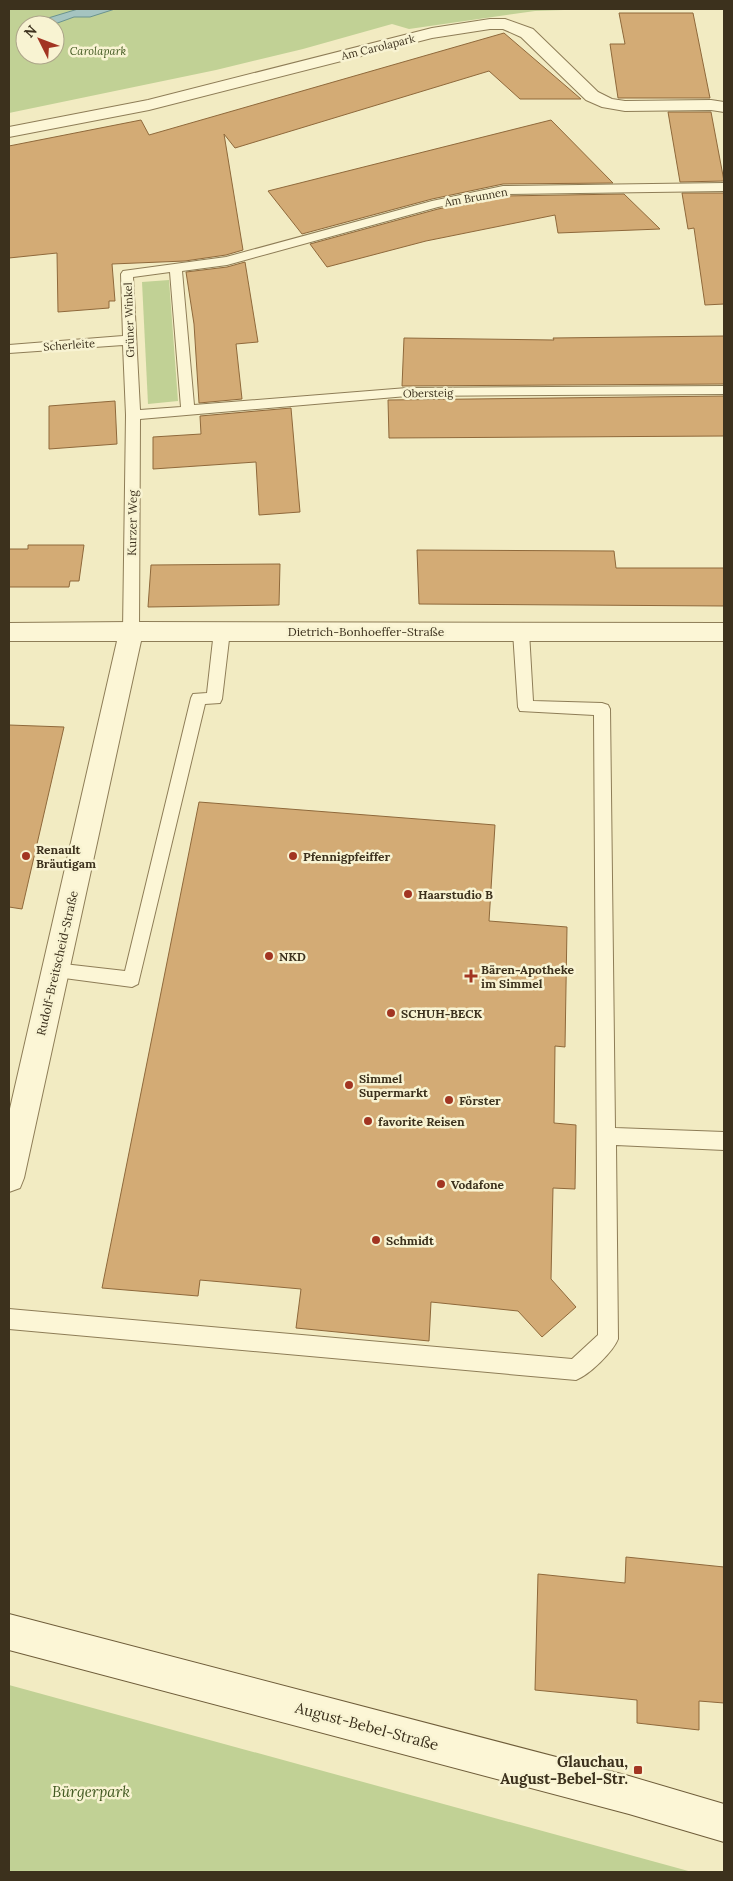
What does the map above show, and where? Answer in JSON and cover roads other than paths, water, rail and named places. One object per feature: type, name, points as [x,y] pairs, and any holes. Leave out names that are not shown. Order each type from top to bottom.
[{"type":"street","name":"Am Carolapark","points":[[9,132],[148,105],[432,33],[490,24],[505,24],[517,27],[528,33],[592,96],[608,103],[625,106],[711,105],[724,107]]},
{"type":"street","name":"Rudolf-Breitscheid-Straße","points":[[9,1178],[131,631]]},
{"type":"street","name":"Dietrich-Bonhoeffer-Straße","points":[[9,632],[724,632]]},
{"type":"street","name":"August-Bebel-Straße","points":[[9,1632],[629,1795],[724,1823]]},
{"type":"lane","name":"Am Brunnen","points":[[264,251],[436,204],[503,190],[724,187]]},
{"type":"lane","name":"Grüner Winkel","points":[[133,415],[127,274],[226,261],[264,251]]},
{"type":"lane","points":[[176,268],[188,410]]},
{"type":"lane","name":"Scherleite","points":[[9,349],[130,340]]},
{"type":"lane","name":"Obersteig","points":[[133,415],[407,392],[724,390]]},
{"type":"lane","name":"Kurzer Weg","points":[[131,631],[133,415]]},
{"type":"lane","points":[[55,972],[132,979],[199,698],[214,698],[222,631]]},
{"type":"lane","points":[[9,1319],[576,1370],[608,1339],[602,709],[526,707],[522,632]]},
{"type":"lane","points":[[606,1136],[721,1141]]},
{"type":"water","points":[[78,9],[115,9],[90,17],[74,17],[65,20],[65,15],[58,15]]},
{"type":"place","name":"Renault Bräutigam","points":[[26,856]]},
{"type":"place","name":"Pfennigpfeiffer","points":[[293,856]]},
{"type":"place","name":"Haarstudio B","points":[[408,894]]},
{"type":"place","name":"NKD","points":[[269,956]]},
{"type":"place","name":"Bären-Apotheke im Simmel","points":[[471,976]]},
{"type":"place","name":"SCHUH-BECK","points":[[391,1013]]},
{"type":"place","name":"Simmel Supermarkt","points":[[349,1085]]},
{"type":"place","name":"Förster","points":[[449,1100]]},
{"type":"place","name":"favorite Reisen","points":[[368,1121]]},
{"type":"place","name":"Vodafone","points":[[441,1184]]},
{"type":"place","name":"Schmidt","points":[[376,1240]]},
{"type":"place","name":"Glauchau, August-Bebel-Str.","points":[[638,1770]]},
{"type":"park label","name":"Carolapark","points":[[98,51]]},
{"type":"park label","name":"Bürgerpark","points":[[91,1791]]}]
